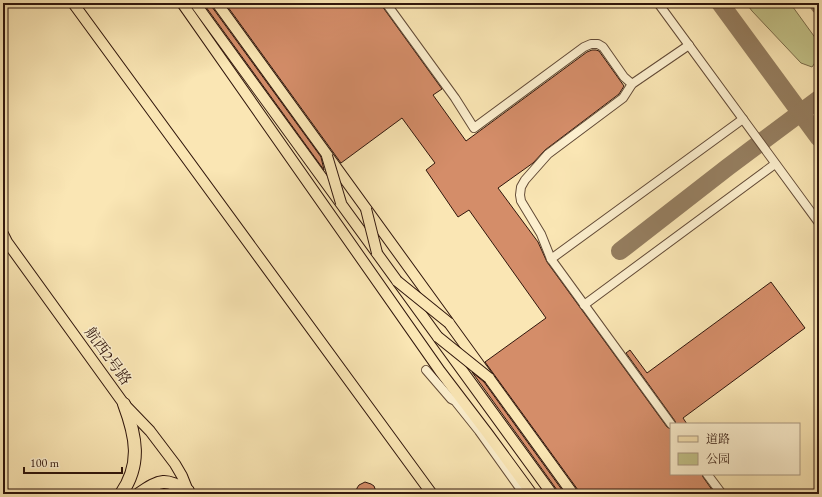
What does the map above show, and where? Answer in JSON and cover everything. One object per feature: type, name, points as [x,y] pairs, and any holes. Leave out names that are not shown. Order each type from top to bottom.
[{"type":"highway","points":[[121,494],[132,476],[135,452],[132,428],[124,404]]},
{"type":"highway","points":[[140,494],[156,483],[163,482],[172,483],[190,492]]},
{"type":"main road","points":[[73,3],[432,494]]},
{"type":"main road","points":[[182,3],[440,371],[532,494]]},
{"type":"main road","points":[[195,3],[552,494]]},
{"type":"main road","points":[[216,3],[489,378],[571,494]]},
{"type":"main road","points":[[216,3],[571,494]]},
{"type":"main road","points":[[327,156],[341,204]]},
{"type":"main road","points":[[366,209],[377,253]]},
{"type":"main road","name":"航西2号路","points":[[4,238],[124,404],[146,425],[167,453],[179,470],[190,492]]},
{"type":"main road","points":[[397,281],[449,323]]},
{"type":"main road","points":[[438,337],[489,378]]},
{"type":"lane","points":[[386,3],[455,98],[474,128],[584,46],[591,44],[598,44],[603,47],[624,77],[632,84]]},
{"type":"lane","points":[[658,3],[819,223]]},
{"type":"lane","points":[[670,423],[551,259],[541,234],[521,201],[520,195],[524,180],[548,154],[623,98],[632,84],[689,45]]},
{"type":"lane","points":[[551,259],[743,119]]},
{"type":"lane","points":[[584,305],[775,164]]},
{"type":"lane","points":[[426,370],[451,399],[518,494]]},
{"type":"lane","points":[[451,399],[455,401],[480,433],[524,494]]},
{"type":"lane","points":[[708,475],[722,494]]},
{"type":"green space","points":[[746,3],[790,3],[819,43],[819,57],[812,67],[801,63]]},
{"type":"building","points":[[203,3],[211,3],[212,7],[321,157],[324,170]]},
{"type":"building","points":[[225,3],[381,3],[442,89],[433,95],[466,141],[587,52],[592,50],[599,51],[624,86],[619,94],[545,150],[533,163],[498,188],[538,242],[547,262],[667,427],[670,428],[670,475],[702,475],[715,494],[579,494],[578,490],[485,362],[546,318],[469,210],[458,217],[426,170],[435,163],[402,118],[341,163]]},
{"type":"building","points":[[771,282],[805,328],[683,418],[686,423],[676,423],[626,353],[630,350],[647,373]]},
{"type":"building","points":[[472,372],[484,382],[565,494],[558,494],[557,490]]},
{"type":"building","points":[[365,482],[374,486],[377,494],[356,494],[359,485]]},
{"type":"taxiway","points":[[720,3],[819,138]]},
{"type":"taxiway","points":[[620,251],[819,99]]}]
